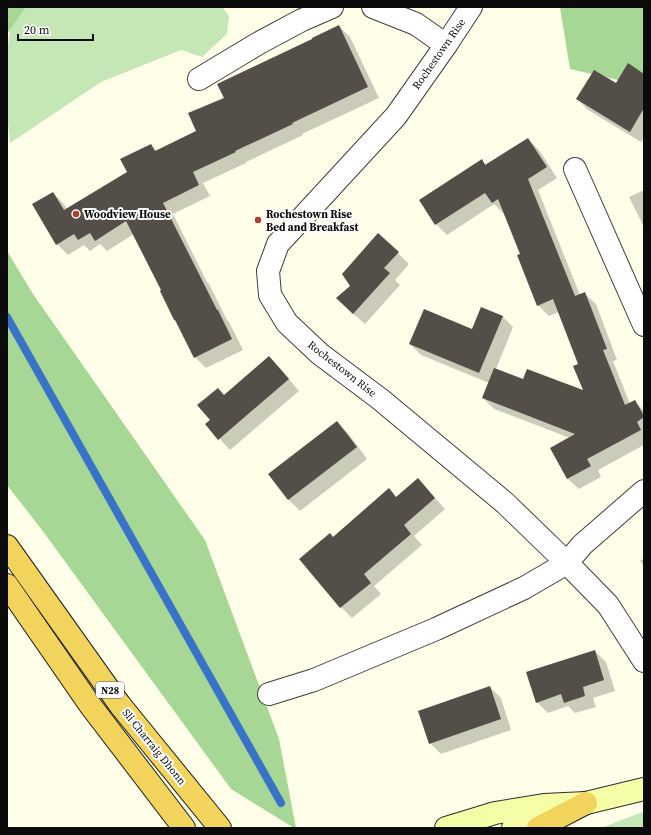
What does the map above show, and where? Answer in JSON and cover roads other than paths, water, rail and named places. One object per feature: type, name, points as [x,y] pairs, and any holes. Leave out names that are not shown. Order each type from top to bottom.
[{"type":"highway","name":"Sli Charraig Dhonn","points":[[7,546],[120,704],[220,828]]},
{"type":"highway","name":"N28","points":[[7,585],[90,705],[184,828]]},
{"type":"highway","points":[[538,828],[586,803]]},
{"type":"main road","points":[[513,828],[586,803],[644,789]]},
{"type":"main road","points":[[446,828],[495,813],[544,805],[586,803]]},
{"type":"street","points":[[198,79],[258,43],[302,20],[332,7]]},
{"type":"street","points":[[373,7],[416,24],[446,45]]},
{"type":"street","name":"Rochestown Rise","points":[[471,7],[396,116],[278,244],[268,271],[270,295],[287,323],[320,354],[380,399],[505,503],[567,563],[608,605],[644,661]]},
{"type":"street","points":[[575,169],[644,325]]},
{"type":"street","points":[[269,694],[314,680],[436,629],[524,588],[567,563],[582,545],[644,491]]},
{"type":"waterway","points":[[7,317],[281,803]]},
{"type":"place","name":"Woodview House","points":[[76,214]]},
{"type":"place","name":"Rochestown Rise Bed and Breakfast","points":[[258,220]]}]
